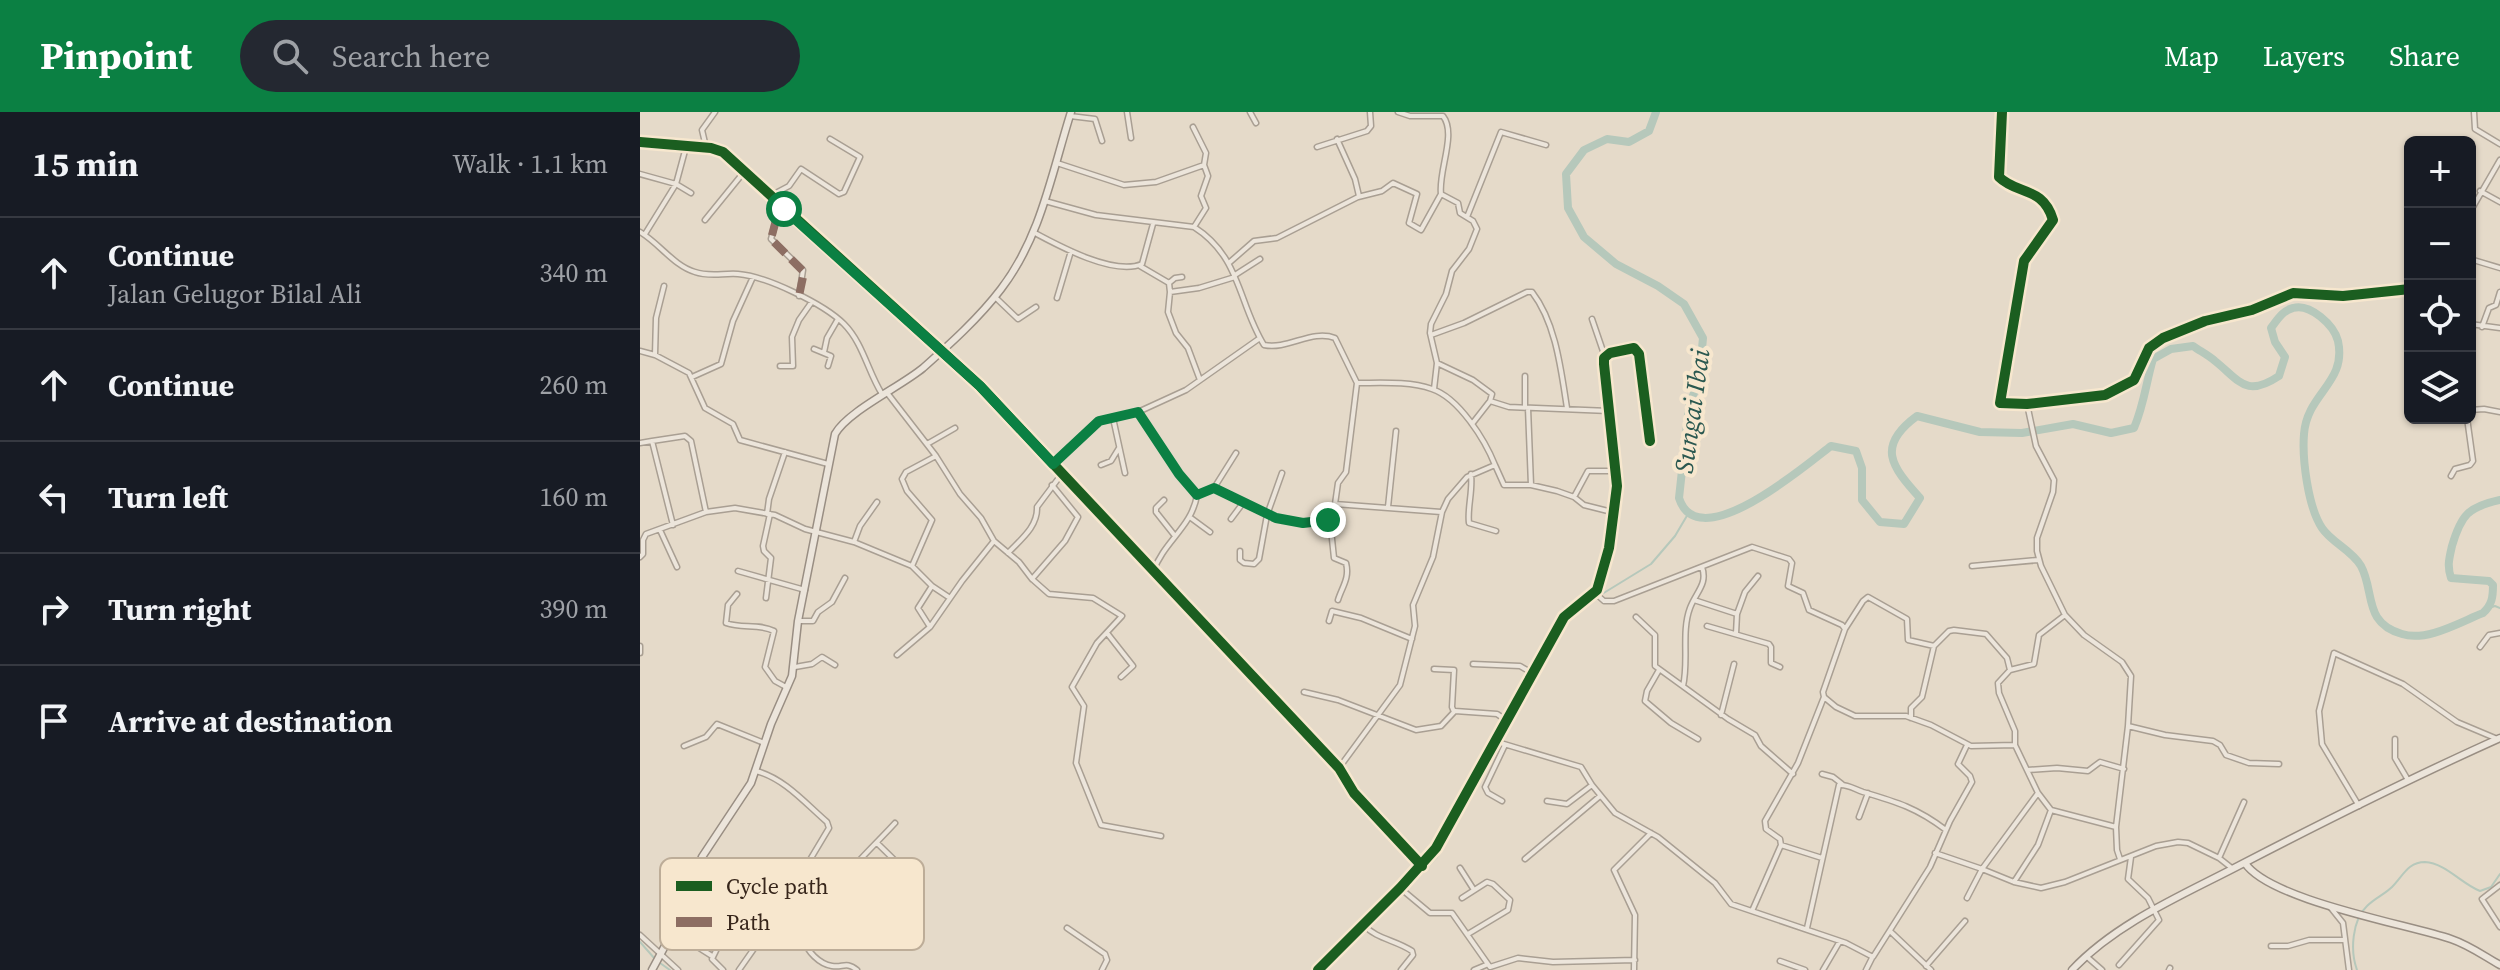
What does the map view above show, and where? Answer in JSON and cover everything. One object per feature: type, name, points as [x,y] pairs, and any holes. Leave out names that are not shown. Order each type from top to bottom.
[{"type":"main road","points":[[703,858],[756,771],[795,667],[798,621],[835,434],[842,423],[886,395],[932,359],[995,297],[1033,232],[1071,114]]},
{"type":"main road","points":[[2072,970],[2115,933],[2155,911],[2233,869],[2499,738]]},
{"type":"main road","points":[[2245,863],[2251,871],[2268,880],[2329,906],[2454,940],[2500,965]]},
{"type":"main road","points":[[654,967],[663,950]]},
{"type":"street","points":[[706,147],[702,130],[715,112]]},
{"type":"street","points":[[1127,112],[1131,138]]},
{"type":"street","points":[[1250,112],[1256,123]]},
{"type":"street","points":[[1317,147],[1367,131],[1371,126],[1370,112]]},
{"type":"street","points":[[1230,262],[1254,241],[1271,240],[1359,197],[1378,193],[1393,183],[1415,191],[1417,197],[1409,223],[1421,230],[1441,194],[1449,131],[1447,120],[1443,116],[1410,116],[1398,112]]},
{"type":"street","points":[[2002,112],[1999,177],[2003,182],[2031,192],[2046,205],[2053,220],[2024,261],[2000,403],[2027,404],[2100,396],[2111,392],[2133,381],[2149,348],[2163,338],[2205,321],[2246,312],[2293,293],[2343,296],[2404,289]]},
{"type":"street","points":[[2474,112],[2475,129],[2500,144]]},
{"type":"street","points":[[1071,114],[1095,119],[1102,141]]},
{"type":"street","points":[[1193,127],[1206,153],[1204,165],[1208,176],[1201,196],[1206,208],[1194,227]]},
{"type":"street","points":[[1467,217],[1501,132],[1546,145]]},
{"type":"street","points":[[770,196],[789,186],[801,169],[839,194],[844,192],[860,157],[830,139]]},
{"type":"street","points":[[1337,139],[1355,179],[1359,197]]},
{"type":"street","points":[[640,142],[685,150],[706,147],[723,152],[742,175],[770,196],[980,386],[1053,464],[1056,480],[1078,517],[1065,541],[1032,579]]},
{"type":"street","points":[[685,150],[676,184],[642,233],[691,272],[753,277],[799,296],[838,319],[855,339],[869,373],[936,456],[994,541],[1049,594],[1093,598],[1122,616],[1092,650],[1072,687],[1084,706],[1076,763],[1101,825],[1126,827],[1161,836]]},
{"type":"street","points":[[2472,208],[2500,160]]},
{"type":"street","points":[[1057,163],[1124,185],[1159,182],[1204,165]]},
{"type":"street","points":[[640,174],[676,184],[691,193]]},
{"type":"street","points":[[705,220],[742,175]]},
{"type":"street","points":[[2480,191],[2500,202]]},
{"type":"street","points":[[1434,389],[1437,363],[1430,336],[1431,324],[1446,294],[1452,271],[1469,249],[1477,232],[1476,225],[1460,213],[1458,203],[1441,194]]},
{"type":"street","points":[[1045,201],[1096,215],[1194,227],[1230,262],[1260,338],[1268,347],[1314,336],[1331,336],[1338,341],[1357,383],[1346,472],[1338,483],[1330,520],[1334,558],[1346,563],[1347,568],[1345,586],[1338,600]]},
{"type":"street","points":[[783,210],[776,220],[771,239],[804,272],[799,296]]},
{"type":"street","points":[[1140,266],[1153,224]]},
{"type":"street","points":[[1033,232],[1071,251],[1118,267],[1140,266],[1169,283]]},
{"type":"street","points":[[1057,298],[1071,251]]},
{"type":"street","points":[[1170,292],[1199,288],[1235,276],[1260,259]]},
{"type":"street","points":[[2476,261],[2500,268]]},
{"type":"street","points":[[692,377],[721,364],[733,321],[753,277]]},
{"type":"street","points":[[1169,283],[1182,277]]},
{"type":"street","points":[[1169,283],[1168,312],[1176,333],[1188,348],[1200,380]]},
{"type":"street","points":[[655,355],[656,318],[664,286]]},
{"type":"street","points":[[1430,336],[1532,292],[1546,314],[1560,363],[1567,408]]},
{"type":"street","points":[[2482,327],[2489,308],[2496,305],[2500,292]]},
{"type":"street","points":[[995,297],[1018,319],[1036,307]]},
{"type":"street","points":[[780,366],[793,366],[792,337],[811,303]]},
{"type":"street","points":[[824,352],[827,338],[838,319]]},
{"type":"street","points":[[1318,970],[1365,926],[1436,848],[1564,617],[1598,596],[1609,548],[1617,486],[1605,357],[1592,319]]},
{"type":"street","points":[[2476,326],[2500,328]]},
{"type":"street","points":[[1053,464],[1096,423],[1138,412],[1186,390],[1260,338]]},
{"type":"street","points":[[814,349],[831,356],[828,366]]},
{"type":"street","points":[[1605,357],[1617,351],[1637,350],[1650,441]]},
{"type":"street","points":[[640,351],[683,368],[692,377],[705,408],[733,424],[740,440],[828,464]]},
{"type":"street","points":[[1437,363],[1492,394],[1472,424]]},
{"type":"street","points":[[1525,376],[1531,485]]},
{"type":"street","points":[[1357,383],[1391,383],[1434,389],[1472,424],[1486,444],[1504,485],[1531,485],[1612,512]]},
{"type":"street","points":[[1490,401],[1504,407],[1609,411]]},
{"type":"street","points":[[2027,404],[2033,439],[2054,480],[2053,492],[2039,530],[2038,560],[2065,615],[2084,635],[2122,662],[2129,669],[2132,680],[2116,827],[2120,859]]},
{"type":"street","points":[[2476,410],[2500,412]]},
{"type":"street","points":[[1138,412],[1179,474],[1197,495]]},
{"type":"street","points":[[1113,418],[1125,473]]},
{"type":"street","points":[[2451,476],[2455,469],[2470,465],[2473,461],[2468,424]]},
{"type":"street","points":[[927,444],[955,428]]},
{"type":"street","points":[[1388,507],[1396,431]]},
{"type":"street","points":[[640,443],[685,436],[691,441],[706,512]]},
{"type":"street","points":[[652,441],[673,525]]},
{"type":"street","points":[[1101,465],[1116,456],[1120,446]]},
{"type":"street","points":[[766,598],[771,558],[763,546],[769,499],[785,452]]},
{"type":"street","points":[[1197,495],[1214,488],[1236,453]]},
{"type":"street","points":[[910,566],[932,520],[903,486],[902,479],[906,472],[936,456]]},
{"type":"street","points":[[1339,768],[1399,688],[1415,626],[1413,605],[1433,557],[1442,512],[1457,485],[1471,474],[1495,465]]},
{"type":"street","points":[[1574,497],[1588,471],[1615,471]]},
{"type":"street","points":[[1240,551],[1242,562],[1257,562],[1267,515],[1282,473]]},
{"type":"street","points":[[1471,474],[1473,496],[1469,523],[1496,531]]},
{"type":"street","points":[[1008,553],[1033,526],[1038,516],[1037,507],[1056,480]]},
{"type":"street","points":[[1056,480],[1153,572],[1339,768],[1354,793],[1422,866]]},
{"type":"street","points":[[1214,488],[1267,515],[1303,523],[1330,520]]},
{"type":"street","points":[[1153,572],[1161,551],[1191,518],[1197,495]]},
{"type":"street","points":[[1164,500],[1156,512],[1175,536]]},
{"type":"street","points":[[854,542],[860,526],[877,502]]},
{"type":"street","points":[[1231,519],[1243,503]]},
{"type":"street","points":[[1335,504],[1442,512]]},
{"type":"street","points":[[640,557],[644,551],[643,537],[706,512],[727,508],[768,514],[854,542],[910,566],[950,598]]},
{"type":"street","points":[[1191,518],[1210,532]]},
{"type":"street","points":[[660,530],[677,567]]},
{"type":"street","points":[[897,655],[930,627],[994,541]]},
{"type":"street","points":[[1598,596],[1614,601],[1752,547],[1789,559],[1792,563],[1788,586],[1804,595],[1809,610],[1845,629]]},
{"type":"street","points":[[1972,566],[2038,560]]},
{"type":"street","points":[[1683,686],[1687,623],[1694,600],[1705,582],[1702,567]]},
{"type":"street","points":[[738,571],[805,590]]},
{"type":"street","points":[[1736,634],[1737,614],[1745,592],[1758,576]]},
{"type":"street","points":[[798,621],[813,621],[818,612],[832,602],[845,578]]},
{"type":"street","points":[[930,627],[918,608],[932,586]]},
{"type":"street","points":[[737,594],[728,605],[726,623],[760,625],[774,631],[765,667],[775,681],[788,688]]},
{"type":"street","points":[[1781,845],[1780,839],[1766,829],[1765,824],[1793,774],[1824,697],[1823,692],[1845,629],[1863,601],[1868,597],[1907,619],[1908,640],[1934,646]]},
{"type":"street","points":[[1694,600],[1737,614]]},
{"type":"street","points":[[1329,621],[1332,611],[1361,618],[1412,639]]},
{"type":"street","points":[[2065,615],[2039,635],[2034,664],[2010,670],[2000,679],[1998,689],[2015,731],[2015,745],[2038,793],[2051,810],[2116,827]]},
{"type":"street","points":[[1636,617],[1655,635],[1653,661],[1659,670],[1721,715],[1755,735],[1761,746],[1793,774]]},
{"type":"street","points":[[1707,626],[1769,644],[1771,663],[1780,667]]},
{"type":"street","points":[[1911,718],[1911,708],[1922,697],[1934,646],[1949,631],[1983,633],[2007,658],[2010,670]]},
{"type":"street","points":[[1107,633],[1133,666],[1121,677]]},
{"type":"street","points":[[2480,647],[2489,635],[2500,633]]},
{"type":"street","points":[[640,646],[640,653]]},
{"type":"street","points":[[2359,806],[2322,744],[2319,711],[2334,653],[2403,684],[2468,729],[2499,738]]},
{"type":"street","points":[[795,667],[812,664],[822,657],[835,665]]},
{"type":"street","points":[[1473,664],[1520,666],[1532,673]]},
{"type":"street","points":[[1721,715],[1734,664]]},
{"type":"street","points":[[1434,669],[1454,670],[1454,712]]},
{"type":"street","points":[[1659,670],[1646,692],[1645,701],[1671,723],[1698,739]]},
{"type":"street","points":[[1304,692],[1338,700],[1419,730],[1441,726],[1454,712],[1497,714],[1506,720]]},
{"type":"street","points":[[1824,697],[1855,716],[1911,718],[1967,745],[1980,748],[2015,745]]},
{"type":"street","points":[[684,746],[706,737],[717,724],[764,743]]},
{"type":"street","points":[[2128,726],[2165,735],[2210,740],[2220,745],[2226,755],[2249,763],[2279,764]]},
{"type":"street","points":[[2395,739],[2395,758],[2410,782]]},
{"type":"street","points":[[1495,742],[1581,767],[1615,813],[1652,833],[1715,883],[1731,904],[1840,941],[1873,957]]},
{"type":"street","points":[[1502,801],[1488,793],[1485,787],[1504,744]]},
{"type":"street","points":[[1866,970],[1930,867],[1972,782],[1958,764],[1967,745]]},
{"type":"street","points":[[2028,770],[2057,768],[2088,771],[2100,762],[2124,769]]},
{"type":"street","points":[[756,771],[768,774],[782,784],[829,825],[810,858]]},
{"type":"street","points":[[1822,774],[1842,784],[1909,805],[1946,830]]},
{"type":"street","points":[[1806,929],[1837,788],[1842,784]]},
{"type":"street","points":[[1547,801],[1567,804],[1592,785]]},
{"type":"street","points":[[1859,817],[1868,793]]},
{"type":"street","points":[[1967,898],[1982,869],[2038,793]]},
{"type":"street","points":[[1525,859],[1600,796]]},
{"type":"street","points":[[2219,858],[2244,802]]},
{"type":"street","points":[[2014,882],[2038,845],[2051,810]]},
{"type":"street","points":[[864,858],[895,823]]},
{"type":"street","points":[[1634,970],[1634,911],[1614,870],[1652,833]]},
{"type":"street","points":[[1935,853],[2014,882],[2045,888],[2156,846],[2178,842],[2188,843],[2219,858],[2233,869]]},
{"type":"street","points":[[877,843],[892,858]]},
{"type":"street","points":[[1781,845],[1822,858]]},
{"type":"street","points":[[1752,911],[1781,845]]},
{"type":"street","points":[[2119,965],[2158,923],[2147,896],[2128,879],[2131,857]]},
{"type":"street","points":[[1460,868],[1474,890]]},
{"type":"street","points":[[1462,898],[1485,882],[1509,897],[1510,907],[1467,934]]},
{"type":"street","points":[[2500,885],[2482,899],[2500,927]]},
{"type":"street","points":[[1400,888],[1430,913],[1450,912],[1486,965],[1492,967],[1518,958],[1553,962],[1635,960]]},
{"type":"street","points":[[2329,906],[2343,923],[2349,970]]},
{"type":"street","points":[[1926,966],[1965,921]]},
{"type":"street","points":[[1365,926],[1371,933],[1392,939],[1412,951],[1413,955],[1401,970]]},
{"type":"street","points":[[1067,928],[1105,954],[1107,960],[1102,970]]},
{"type":"street","points":[[1891,932],[1931,970]]},
{"type":"street","points":[[640,935],[678,970]]},
{"type":"street","points":[[2271,946],[2288,946],[2309,940],[2344,940]]},
{"type":"street","points":[[1823,970],[1840,941]]},
{"type":"street","points":[[703,950],[723,970]]},
{"type":"street","points":[[712,956],[715,950]]},
{"type":"street","points":[[739,970],[753,950]]},
{"type":"street","points":[[808,950],[829,965],[844,963],[857,970]]},
{"type":"street","points":[[2086,956],[2102,970]]},
{"type":"street","points":[[1780,961],[1805,970]]},
{"type":"street","points":[[1474,970],[1486,965]]},
{"type":"waterway","name":"Sungai Ibai","points":[[1656,112],[1649,131],[1629,142],[1607,139],[1584,150],[1566,174],[1568,208],[1584,237],[1616,264],[1684,304],[1703,338],[1699,380],[1689,406],[1679,498],[1690,514],[1707,518],[1729,513],[1753,502],[1831,446],[1856,451],[1862,468],[1862,500],[1880,522],[1904,524],[1920,498],[1895,466],[1892,447],[1904,427],[1917,416],[1980,432],[2022,433],[2073,424],[2111,433],[2134,428],[2153,359],[2171,349],[2193,346],[2244,384],[2259,386],[2279,376],[2285,357],[2275,342],[2271,328],[2286,311],[2300,307],[2314,312],[2332,328],[2338,341],[2339,355],[2332,378],[2312,408],[2304,434],[2310,496],[2322,528],[2361,566],[2372,606],[2381,622],[2402,634],[2422,635],[2454,626],[2486,610],[2493,585],[2489,581],[2451,578],[2449,559],[2459,527],[2467,514],[2500,500]]},
{"type":"waterway","points":[[1326,970],[1437,857],[1568,618],[1651,564],[1675,536],[1688,514]]},
{"type":"waterway","points":[[2489,608],[2500,608]]},
{"type":"waterway","points":[[2357,970],[2353,945],[2358,919],[2367,906],[2392,887],[2410,867],[2432,863],[2480,891],[2491,887],[2500,874]]},
{"type":"waterway","points":[[640,942],[655,959]]},
{"type":"waterway","points":[[660,963],[670,970]]},
{"type":"marked path","points":[[776,220],[771,239],[804,272],[799,296]]},
{"type":"cycle path","points":[[2002,112],[1999,177],[2043,201],[2053,220],[2024,261],[2000,403],[2027,404],[2105,395],[2134,380],[2149,348],[2163,338],[2205,321],[2252,310],[2293,293],[2343,296],[2404,290]]},
{"type":"cycle path","points":[[640,142],[711,148],[723,152],[980,386],[1339,768],[1354,793],[1422,866]]},
{"type":"cycle path","points":[[1318,970],[1436,848],[1564,617],[1597,590],[1609,548],[1617,486],[1604,364],[1604,358],[1610,353],[1634,348],[1639,354],[1650,441]]},
{"type":"route","points":[[784,209],[980,386],[1053,464],[1099,421],[1138,412],[1179,474],[1197,495],[1214,488],[1276,518],[1303,523],[1328,520]]}]
